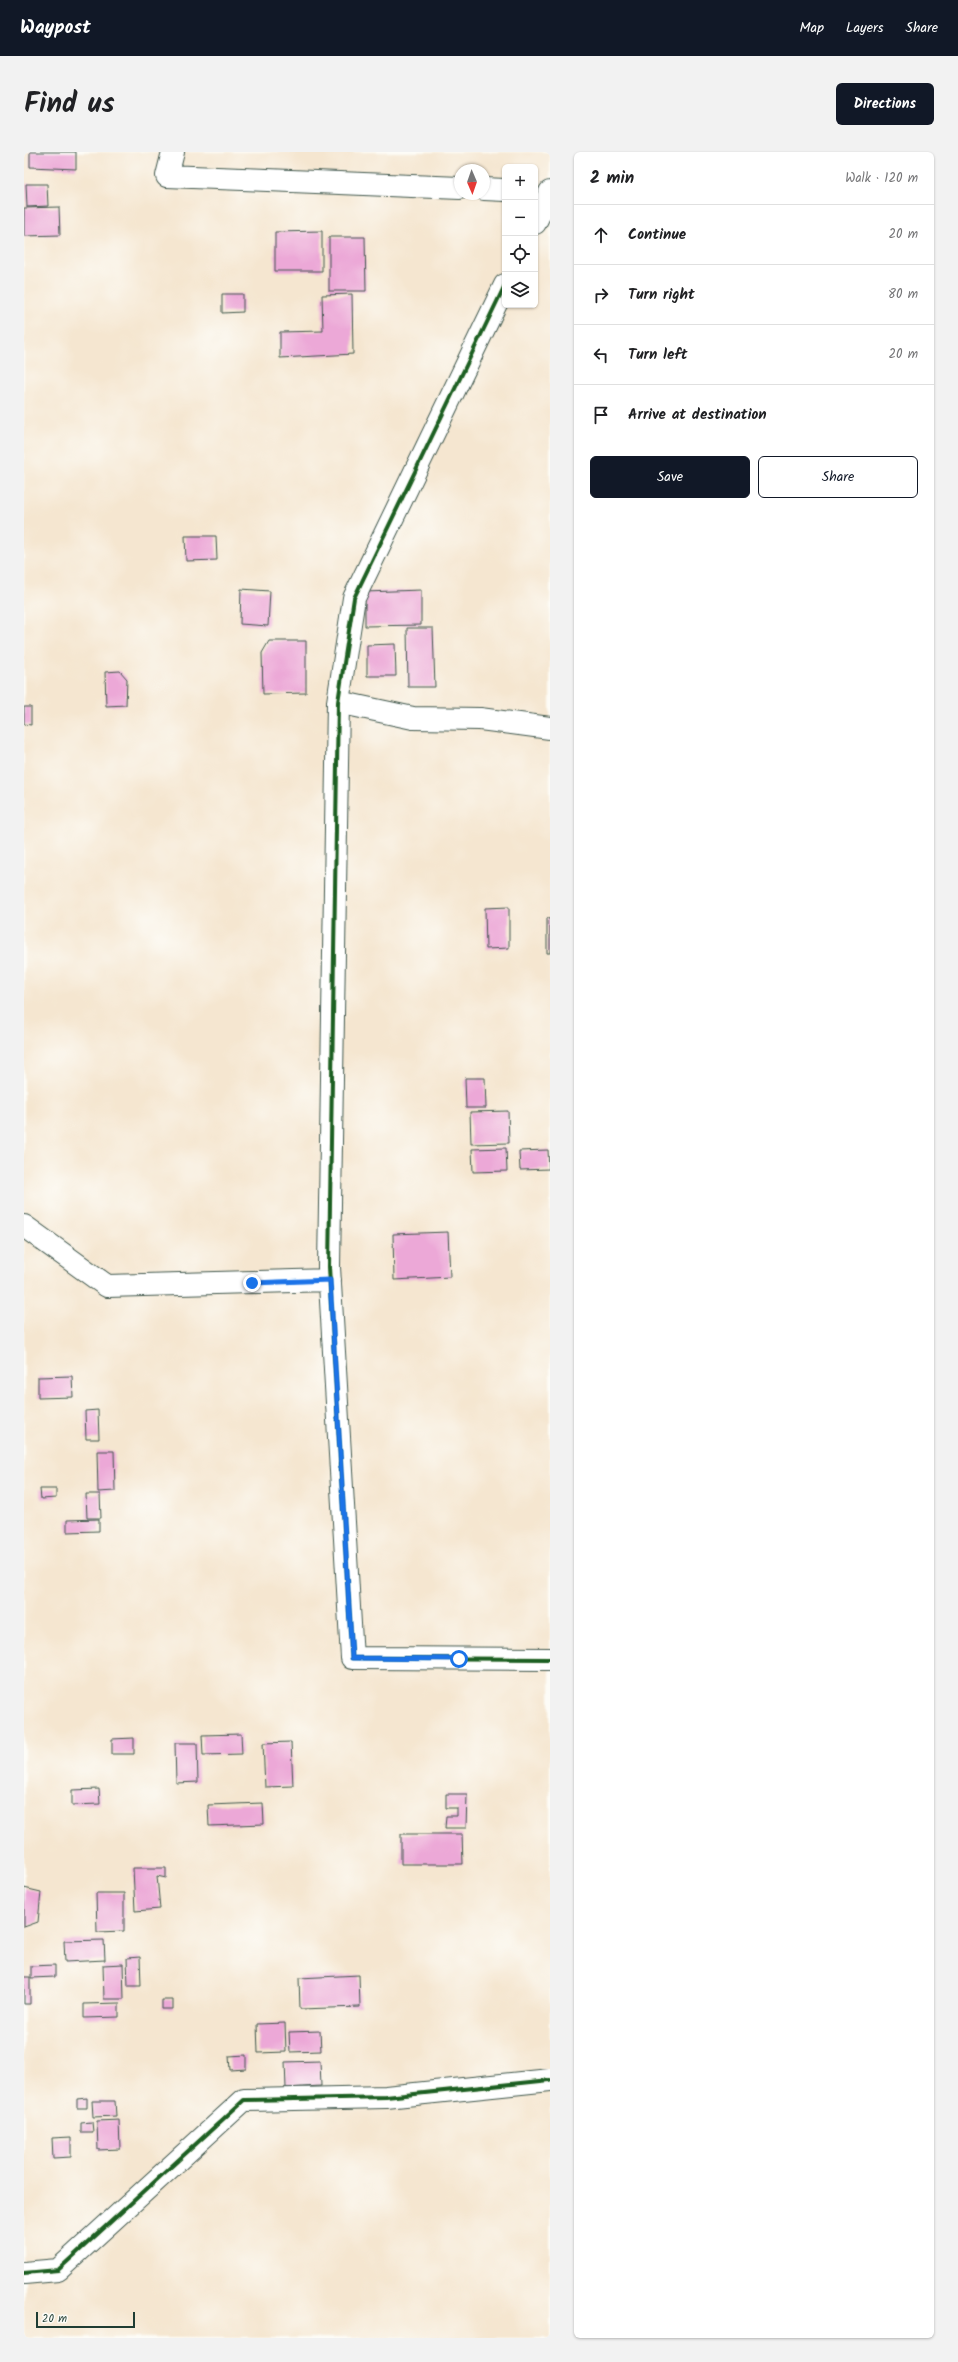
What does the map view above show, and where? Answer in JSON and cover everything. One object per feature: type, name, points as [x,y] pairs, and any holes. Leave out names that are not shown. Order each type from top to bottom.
[{"type":"street","points":[[173,152],[167,176],[454,188]]},
{"type":"street","points":[[490,189],[502,190]]},
{"type":"street","points":[[538,191],[550,192],[538,217]]},
{"type":"street","points":[[502,291],[354,598],[338,702],[334,886],[330,1280],[352,1658],[550,1659]]},
{"type":"street","points":[[338,702],[413,718],[480,719],[550,728]]},
{"type":"street","points":[[24,1226],[107,1286],[330,1280]]},
{"type":"street","points":[[24,2273],[58,2270],[244,2100],[386,2097],[550,2080]]},
{"type":"building","points":[[30,152],[76,152],[76,169],[30,167]]},
{"type":"building","points":[[26,184],[47,184],[48,206],[27,207]]},
{"type":"building","points":[[59,207],[60,235],[24,236],[24,208]]},
{"type":"building","points":[[322,231],[322,271],[275,271],[275,232]]},
{"type":"building","points":[[329,237],[365,237],[366,291],[329,291]]},
{"type":"building","points":[[222,294],[243,294],[243,312],[222,313]]},
{"type":"building","points":[[352,294],[353,354],[280,358],[280,332],[323,331],[322,295]]},
{"type":"building","points":[[185,536],[216,536],[217,560],[186,561]]},
{"type":"building","points":[[241,589],[270,591],[268,626],[240,624]]},
{"type":"building","points":[[421,590],[421,625],[365,626],[365,592]]},
{"type":"building","points":[[407,628],[433,628],[435,687],[408,687]]},
{"type":"building","points":[[269,641],[306,641],[306,693],[263,694],[262,653]]},
{"type":"building","points":[[395,644],[396,676],[367,676],[367,645]]},
{"type":"building","points":[[120,671],[127,679],[126,705],[106,706],[105,672]]},
{"type":"building","points":[[24,707],[31,707],[31,725],[24,724]]},
{"type":"building","points":[[509,907],[509,948],[486,949],[485,908]]},
{"type":"building","points":[[547,918],[550,918],[550,953],[547,953]]},
{"type":"building","points":[[465,1078],[485,1078],[486,1108],[466,1108]]},
{"type":"building","points":[[508,1111],[509,1143],[471,1144],[470,1112]]},
{"type":"building","points":[[506,1148],[507,1171],[473,1172],[472,1149]]},
{"type":"building","points":[[548,1150],[549,1169],[520,1170],[519,1151]]},
{"type":"building","points":[[448,1232],[450,1277],[394,1280],[393,1234]]},
{"type":"building","points":[[72,1376],[73,1397],[38,1398],[38,1377]]},
{"type":"building","points":[[98,1410],[99,1439],[86,1439],[85,1411]]},
{"type":"building","points":[[97,1451],[114,1451],[115,1491],[98,1492]]},
{"type":"building","points":[[40,1489],[56,1489],[56,1498],[41,1499]]},
{"type":"building","points":[[86,1494],[100,1494],[101,1518],[87,1518]]},
{"type":"building","points":[[99,1519],[99,1531],[67,1532],[67,1520]]},
{"type":"building","points":[[241,1734],[242,1754],[203,1755],[202,1735]]},
{"type":"building","points":[[134,1738],[134,1754],[112,1754],[112,1739]]},
{"type":"building","points":[[291,1742],[293,1786],[265,1787],[263,1743]]},
{"type":"building","points":[[175,1743],[197,1743],[198,1782],[176,1783]]},
{"type":"building","points":[[99,1789],[100,1804],[72,1805],[72,1790]]},
{"type":"building","points":[[446,1794],[467,1794],[466,1828],[445,1828],[446,1816],[457,1816],[457,1808],[446,1808]]},
{"type":"building","points":[[263,1803],[264,1824],[209,1826],[208,1805]]},
{"type":"building","points":[[401,1834],[462,1834],[463,1864],[401,1864]]},
{"type":"building","points":[[133,1868],[166,1868],[166,1878],[157,1876],[160,1909],[135,1911]]},
{"type":"building","points":[[24,1888],[41,1892],[38,1922],[24,1927]]},
{"type":"building","points":[[96,1893],[124,1893],[124,1931],[97,1932]]},
{"type":"building","points":[[104,1940],[105,1960],[65,1962],[64,1941]]},
{"type":"building","points":[[140,1957],[141,1986],[128,1986],[127,1958]]},
{"type":"building","points":[[123,1964],[124,1999],[104,1999],[103,1965]]},
{"type":"building","points":[[55,1965],[55,1977],[31,1978],[31,1966]]},
{"type":"building","points":[[359,1975],[360,2007],[300,2009],[299,1978]]},
{"type":"building","points":[[24,1977],[30,1977],[30,2004],[24,2004]]},
{"type":"building","points":[[162,2000],[173,2000],[173,2009],[162,2009]]},
{"type":"building","points":[[119,2003],[119,2017],[84,2018],[84,2004]]},
{"type":"building","points":[[285,2023],[286,2052],[258,2053],[257,2024]]},
{"type":"building","points":[[320,2031],[321,2051],[290,2052],[289,2032]]},
{"type":"building","points":[[246,2055],[246,2069],[230,2070],[229,2056]]},
{"type":"building","points":[[320,2061],[321,2086],[286,2088],[285,2062]]},
{"type":"building","points":[[87,2098],[87,2108],[77,2108],[77,2099]]},
{"type":"building","points":[[92,2101],[115,2101],[116,2116],[93,2117]]},
{"type":"building","points":[[119,2120],[120,2149],[98,2150],[97,2121]]},
{"type":"building","points":[[92,2122],[93,2132],[81,2132],[81,2123]]},
{"type":"building","points":[[71,2137],[71,2157],[53,2158],[52,2138]]},
{"type":"cycle path","points":[[502,291],[354,598],[338,702],[329,1267],[352,1658],[550,1659]]},
{"type":"cycle path","points":[[24,2273],[58,2270],[244,2100],[386,2097],[550,2080]]},
{"type":"route","points":[[252,1283],[330,1280],[352,1658],[459,1659]]}]
